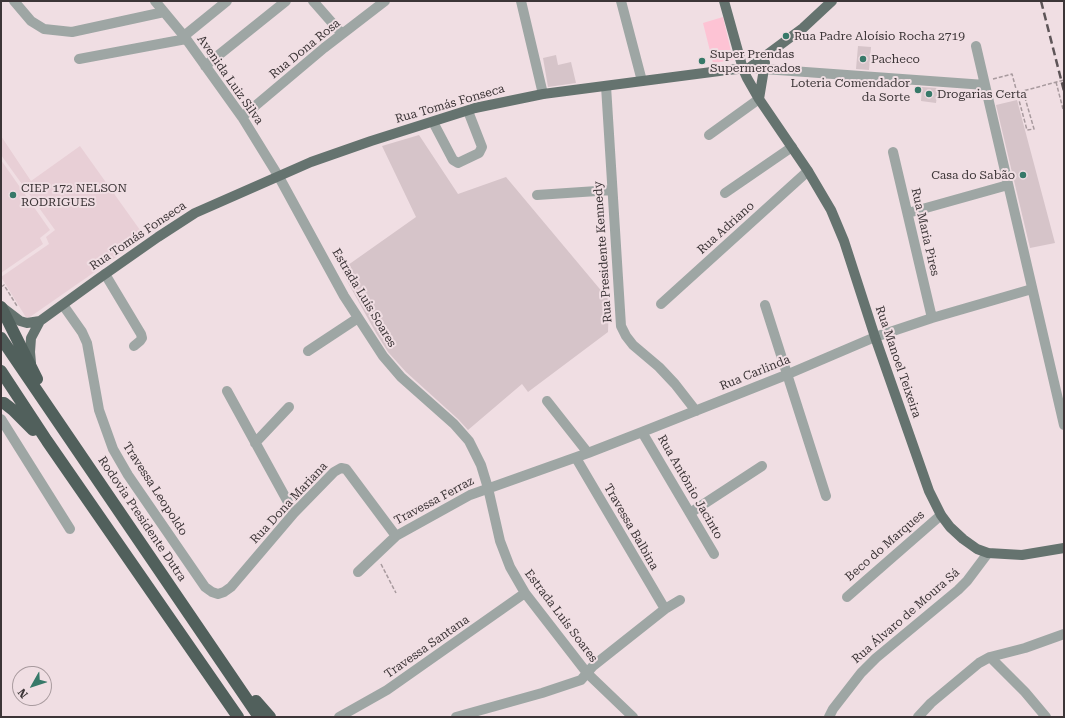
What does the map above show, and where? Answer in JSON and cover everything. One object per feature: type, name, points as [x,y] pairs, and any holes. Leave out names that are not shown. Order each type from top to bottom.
[{"type":"highway","points":[[1,307],[64,430]]},
{"type":"highway","name":"Rodovia Presidente Dutra","points":[[1,338],[259,717]]},
{"type":"highway","points":[[1,371],[47,441],[238,717]]},
{"type":"highway","points":[[1,403],[4,403],[38,436],[47,441]]},
{"type":"highway","points":[[193,652],[232,717]]},
{"type":"highway","points":[[227,670],[270,717]]},
{"type":"main road","name":"Rua Manoel Teixeira","points":[[724,1],[746,68],[759,99],[808,171],[831,210],[844,241],[875,337],[929,491],[941,515],[950,527],[963,539],[977,549],[988,554],[1022,555],[1064,548]]},
{"type":"main road","points":[[746,68],[766,57],[803,28],[831,1]]},
{"type":"main road","points":[[759,99],[766,57]]},
{"type":"main road","name":"Rua Tomás Fonseca","points":[[40,321],[158,237],[195,213],[319,159],[468,111],[543,94],[746,68],[764,68]]},
{"type":"main road","points":[[1,307],[20,321],[27,323],[40,321]]},
{"type":"main road","points":[[32,369],[30,361],[30,344],[40,321]]},
{"type":"street","points":[[14,1],[30,21],[44,29],[72,32],[164,12]]},
{"type":"street","name":"Avenida Luiz Silva","points":[[155,1],[185,37],[242,117],[279,177]]},
{"type":"street","points":[[79,60],[185,37],[227,1]]},
{"type":"street","points":[[205,66],[286,1]]},
{"type":"street","points":[[313,1],[342,34]]},
{"type":"street","name":"Rua Dona Rosa","points":[[242,117],[342,34],[385,1]]},
{"type":"street","points":[[522,1],[543,94]]},
{"type":"street","points":[[621,1],[642,81]]},
{"type":"street","points":[[976,46],[1064,425]]},
{"type":"street","name":"Rua Tomás Fonseca","points":[[764,68],[985,83]]},
{"type":"street","name":"Rua Presidente Kennedy","points":[[606,86],[621,326],[633,345],[659,367],[675,384],[696,411]]},
{"type":"street","points":[[708,135],[759,99]]},
{"type":"street","points":[[433,122],[453,160],[458,163],[479,153],[482,146],[468,111]]},
{"type":"street","points":[[725,193],[792,147]]},
{"type":"street","name":"Rua Maria Pires","points":[[893,152],[932,318]]},
{"type":"street","name":"Rua Adriano","points":[[661,304],[808,171]]},
{"type":"street","name":"Estrada Luís Soares","points":[[279,177],[358,318],[383,356],[401,377],[454,424],[469,441],[481,465],[500,540],[510,567],[525,593],[587,673],[633,717]]},
{"type":"street","points":[[908,213],[1008,185]]},
{"type":"street","points":[[537,195],[612,190]]},
{"type":"street","points":[[105,274],[141,334],[142,338],[140,342],[134,346]]},
{"type":"street","name":"Rua Carlinda","points":[[488,488],[576,458],[786,375],[875,337],[932,318],[1032,289]]},
{"type":"street","name":"Travessa Leopoldo","points":[[63,305],[74,318],[84,337],[99,410],[113,449],[128,475],[206,587],[212,592],[218,594],[224,592],[230,587]]},
{"type":"street","points":[[765,305],[786,375],[826,496]]},
{"type":"street","points":[[308,352],[358,318]]},
{"type":"street","points":[[227,391],[294,513]]},
{"type":"street","points":[[547,401],[588,453]]},
{"type":"street","points":[[255,443],[289,407]]},
{"type":"street","points":[[1,419],[70,528]]},
{"type":"street","name":"Rua Antônio Jacinto","points":[[642,432],[714,554]]},
{"type":"street","name":"Travessa Balbina","points":[[576,458],[665,609]]},
{"type":"street","points":[[690,513],[762,466]]},
{"type":"street","name":"Rua Dona Mariana","points":[[230,587],[294,513],[334,472],[342,468],[346,469],[396,536]]},
{"type":"street","name":"Travessa Ferraz","points":[[358,572],[396,536],[470,495],[488,488]]},
{"type":"street","name":"Beco do Marques","points":[[847,597],[941,515]]},
{"type":"street","name":"Rua Álvaro de Moura Sá","points":[[829,717],[833,709],[860,673],[958,590],[988,554]]},
{"type":"street","name":"Travessa Santana","points":[[339,716],[387,690],[525,593]]},
{"type":"street","points":[[456,717],[542,693],[581,680],[593,666],[665,609],[680,600]]},
{"type":"street","points":[[918,717],[931,703],[979,663],[990,657],[1025,648],[1064,634]]},
{"type":"street","points":[[990,657],[1025,692],[1046,717]]},
{"type":"path","points":[[985,83],[1012,74],[1027,130],[1034,128],[1023,91],[1064,80]]},
{"type":"path","points":[[1056,83],[1063,109]]},
{"type":"path","points":[[1,287],[4,285],[21,312]]},
{"type":"path","points":[[376,555],[396,592]]},
{"type":"shaded area","points":[[723,17],[733,60],[713,63],[703,23]]},
{"type":"shaded area","points":[[1,136],[31,181],[80,146],[145,237],[27,319],[1,277],[49,244],[46,237],[55,230],[1,155]]},
{"type":"shaded area","name":"CIEP 172 NELSON RODRIGUES","points":[[1,160],[50,230],[40,238],[43,244],[1,273]]},
{"type":"building","name":"Pacheco","points":[[858,46],[871,47],[869,70],[856,69]]},
{"type":"building","points":[[556,55],[558,65],[571,62],[576,83],[548,87],[543,58]]},
{"type":"building","name":"Drogarias Certa","points":[[922,87],[938,88],[936,103],[921,101]]},
{"type":"building","name":"Casa do Sabão","points":[[1017,100],[1055,243],[1030,248],[996,105]]},
{"type":"building","points":[[419,135],[458,194],[506,177],[609,300],[608,332],[528,392],[522,384],[468,430],[458,419],[406,372],[388,352],[341,270],[416,217],[382,146]]},
{"type":"railway","points":[[1041,1],[1064,91]]},
{"type":"place","name":"Rua Padre Aloísio Rocha 2719","points":[[786,36]]},
{"type":"place","name":"Pacheco","points":[[863,59]]},
{"type":"place","name":"Super Prendas Supermercados","points":[[702,61]]},
{"type":"place","name":"Loteria Comendador da Sorte","points":[[918,90]]},
{"type":"place","name":"Drogarias Certa","points":[[929,94]]},
{"type":"place","name":"Casa do Sabão","points":[[1023,175]]},
{"type":"place","name":"CIEP 172 NELSON RODRIGUES","points":[[13,195]]}]
